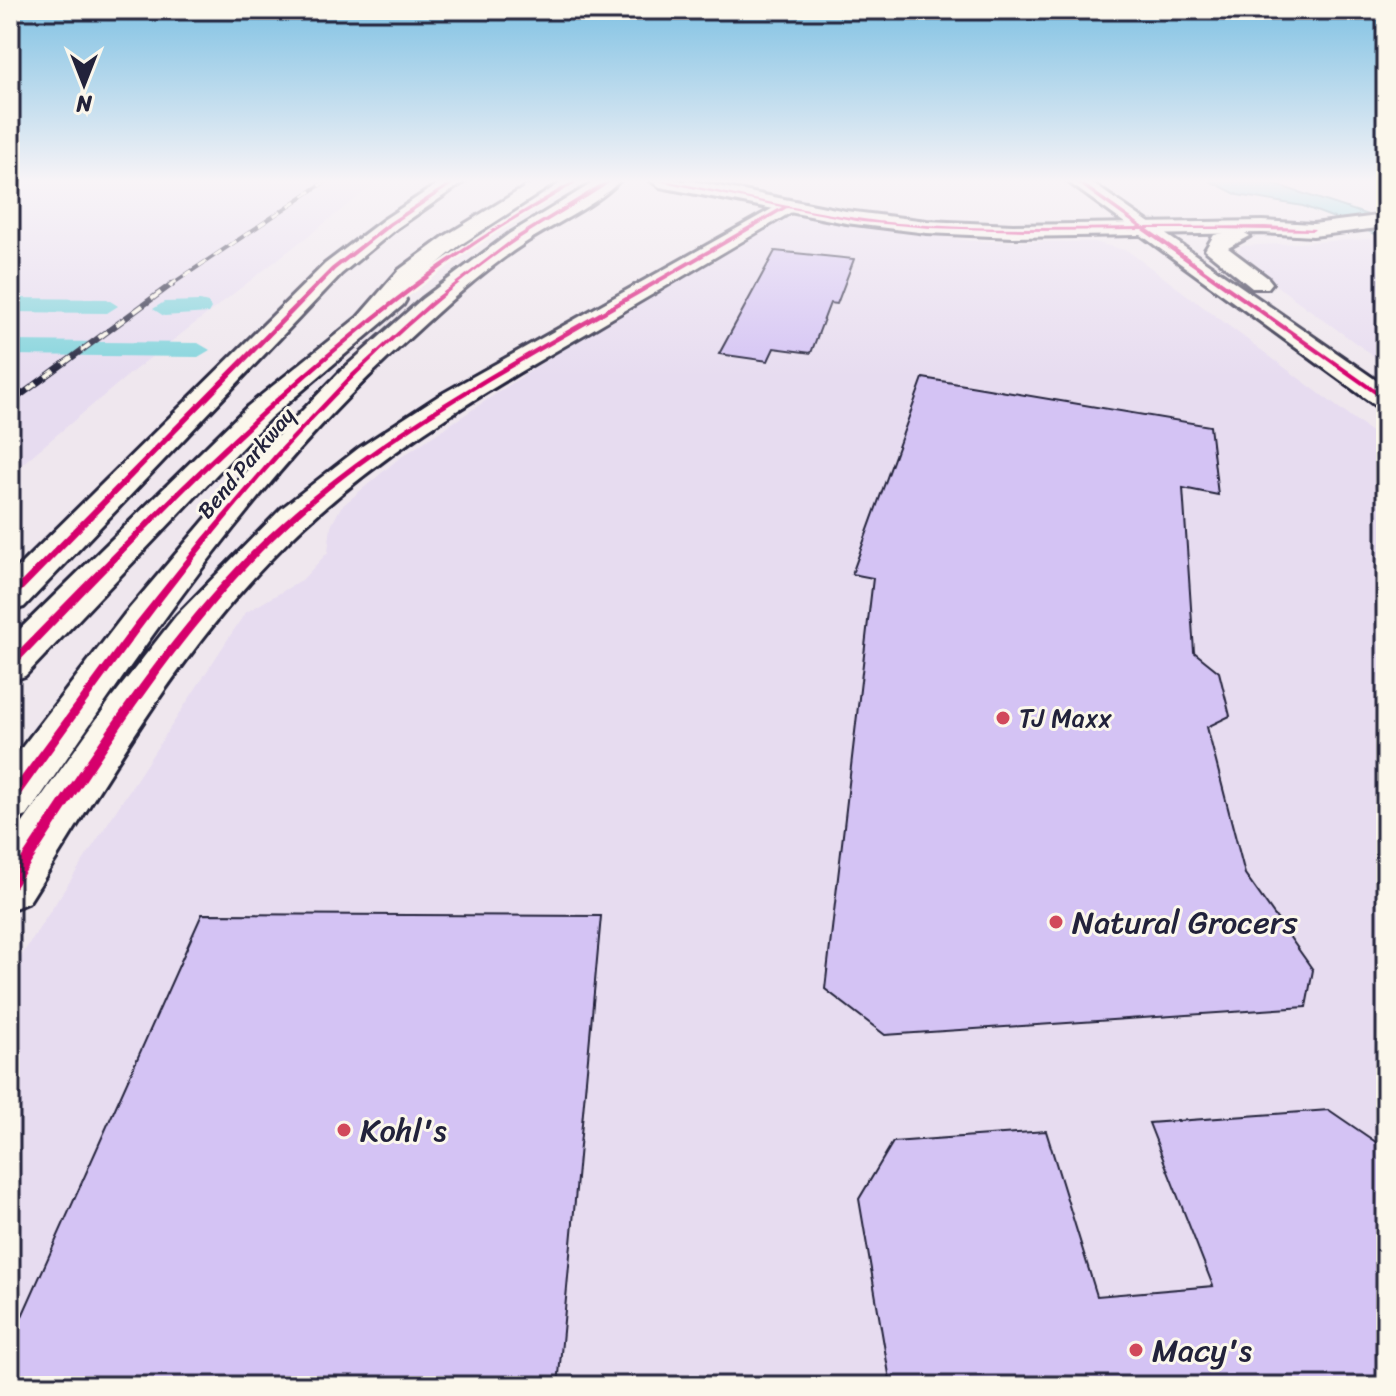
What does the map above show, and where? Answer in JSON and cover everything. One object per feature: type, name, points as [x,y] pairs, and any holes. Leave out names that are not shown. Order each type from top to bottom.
[{"type":"main road","points":[[10,598],[311,289],[363,246]]},
{"type":"main road","name":"Bend Parkway","points":[[10,665],[259,412],[364,322],[471,246]]},
{"type":"main road","name":"Bend Parkway","points":[[10,801],[171,584],[328,400],[408,323],[502,246]]},
{"type":"main road","points":[[10,885],[140,692],[256,551],[330,483],[373,450],[469,388],[717,246]]},
{"type":"main road","points":[[1167,246],[1386,400]]},
{"type":"main road","points":[[1218,246],[1218,255],[1276,294],[1328,359]]},
{"type":"shaded area","points":[[10,246],[295,246],[132,372],[10,474]]},
{"type":"shaded area","points":[[731,246],[1110,246],[1128,251],[1386,443],[1386,1386],[10,1386],[10,973],[245,613],[302,580],[328,552],[331,526],[341,507],[397,460],[608,319]]},
{"type":"shaded area","points":[[1241,246],[1386,246],[1386,365],[1237,257]]},
{"type":"building","points":[[775,251],[854,259],[837,304],[830,303],[811,353],[774,348],[768,361],[719,354]]},
{"type":"building","points":[[923,378],[1210,426],[1218,495],[1183,488],[1194,652],[1219,672],[1230,716],[1207,727],[1245,874],[1313,970],[1306,1007],[885,1035],[825,989],[873,578],[852,574]]},
{"type":"building","name":"Kohl's","points":[[202,914],[601,916],[558,1386],[10,1386],[10,1343]]},
{"type":"building","points":[[1329,1110],[1386,1149],[1386,1386],[891,1386],[859,1199],[893,1142],[1046,1131],[1097,1296],[1213,1286],[1149,1123]]},
{"type":"waterway","points":[[10,305],[107,306]]},
{"type":"waterway","points":[[164,309],[200,308]]},
{"type":"waterway","points":[[10,348],[198,350]]},
{"type":"railway","points":[[169,286],[229,246]]},
{"type":"railway","points":[[10,403],[172,284]]},
{"type":"cycle path","points":[[10,598],[333,269],[362,246]]},
{"type":"cycle path","points":[[10,665],[140,530],[275,401],[419,282],[471,246]]},
{"type":"cycle path","points":[[10,801],[138,626],[276,456],[351,377],[431,304],[506,246]]},
{"type":"cycle path","points":[[10,885],[97,755],[190,626],[224,586],[294,515],[370,455],[450,402],[718,246]]},
{"type":"cycle path","points":[[1168,246],[1386,400]]},
{"type":"place","name":"TJ Maxx","points":[[1003,718]]},
{"type":"place","name":"Natural Grocers","points":[[1056,922]]},
{"type":"place","name":"Kohl's","points":[[344,1130]]},
{"type":"place","name":"Macy's","points":[[1136,1350]]}]
